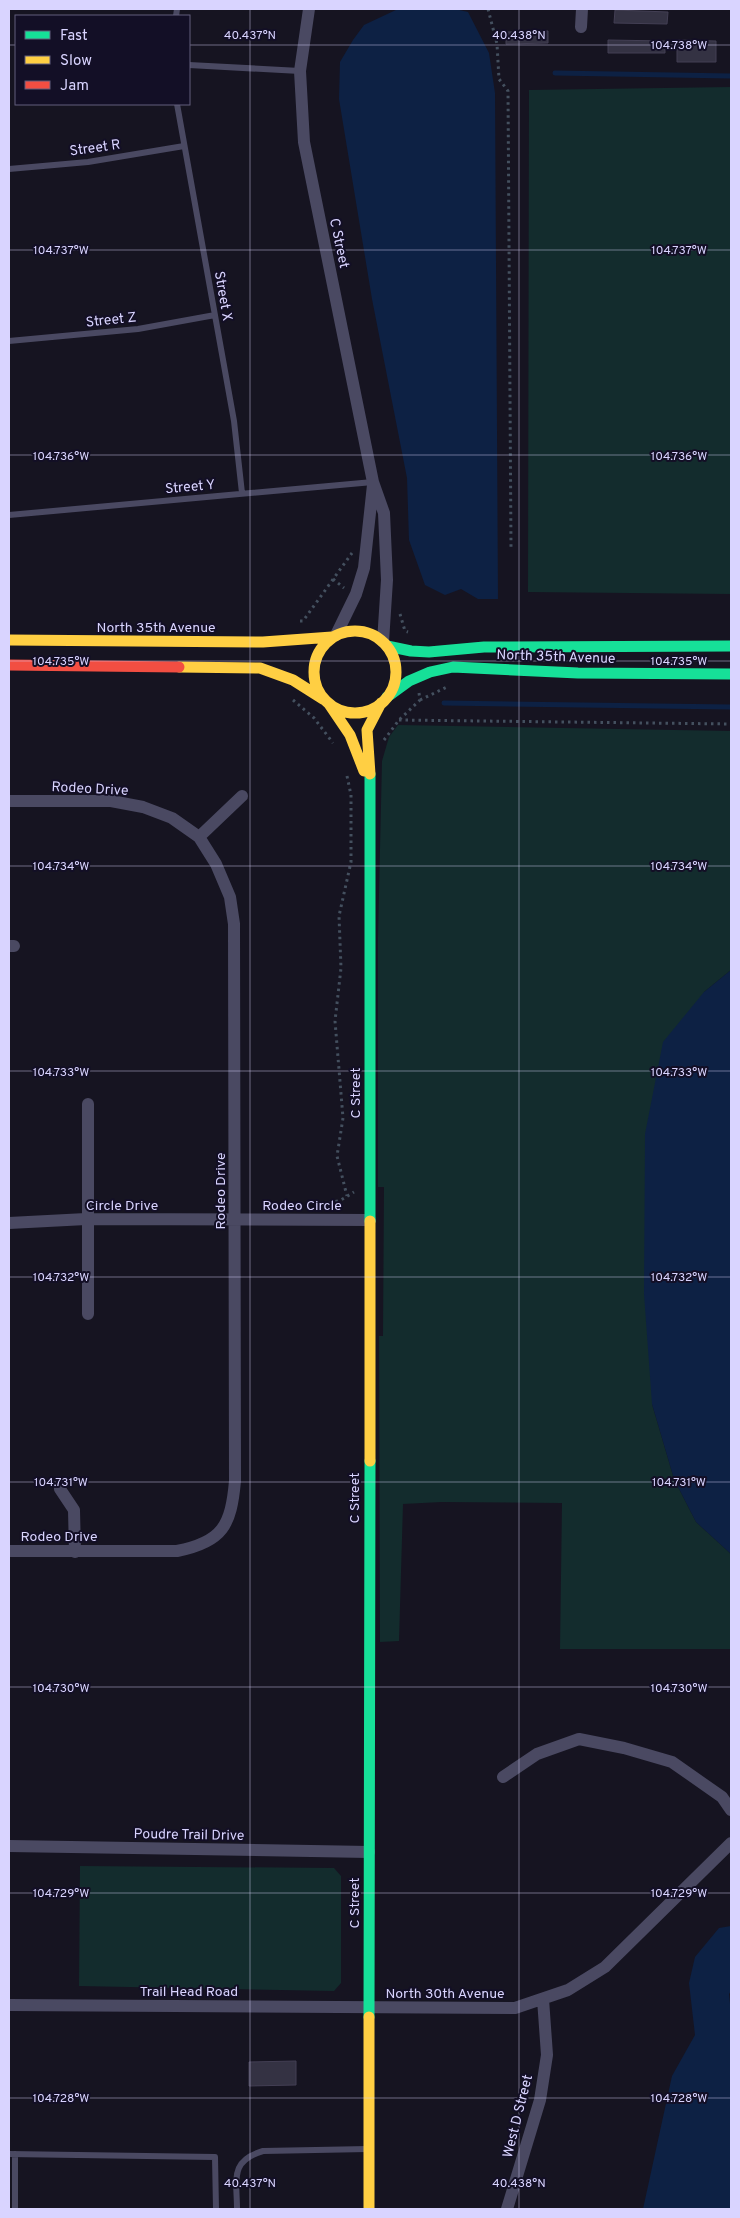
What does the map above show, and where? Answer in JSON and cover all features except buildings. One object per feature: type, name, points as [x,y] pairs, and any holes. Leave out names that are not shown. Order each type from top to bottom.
[{"type":"street","name":"C Street","points":[[309,9],[300,71],[304,142],[373,482],[384,513],[387,580],[385,644]]},
{"type":"street","points":[[581,26],[582,9]]},
{"type":"street","name":"C Street","points":[[334,636],[356,594],[364,568],[373,482]]},
{"type":"street","points":[[9,665],[260,668],[279,671],[303,684],[326,702],[339,710],[350,713],[372,709],[384,700],[395,677],[394,661],[385,644],[372,634],[348,631],[334,636],[322,646],[315,659],[313,673],[316,687],[326,702]]},
{"type":"street","name":"North 35th Avenue","points":[[9,640],[263,642],[334,636]]},
{"type":"street","name":"North 35th Avenue","points":[[385,644],[410,651],[429,652],[484,647],[731,646]]},
{"type":"street","name":"North 35th Avenue","points":[[384,700],[409,681],[430,672],[453,667],[578,673],[731,674]]},
{"type":"street","name":"C Street","points":[[369,2209],[371,788],[367,730],[384,700]]},
{"type":"street","name":"C Street","points":[[326,702],[350,735],[371,788]]},
{"type":"street","points":[[198,836],[242,796]]},
{"type":"street","name":"Rodeo Drive","points":[[9,801],[111,801],[143,806],[172,818],[198,836],[216,864],[233,908],[235,1220],[235,1481],[232,1509],[218,1535],[196,1547],[177,1551],[9,1551]]},
{"type":"street","points":[[88,1104],[86,1219],[88,1314]]},
{"type":"street","name":"Circle Drive","points":[[9,1223],[86,1219],[235,1220]]},
{"type":"street","name":"Rodeo Circle","points":[[235,1220],[370,1220]]},
{"type":"street","points":[[60,1489],[74,1510],[75,1552]]},
{"type":"street","points":[[503,1777],[537,1754],[579,1739],[624,1748],[672,1762],[722,1797],[731,1810]]},
{"type":"street","name":"North 30th Avenue","points":[[370,2007],[515,2008],[568,1990],[605,1967],[731,1843]]},
{"type":"street","name":"Poudre Trail Drive","points":[[9,1846],[369,1852]]},
{"type":"street","name":"West D Street","points":[[507,2209],[540,2100],[546,2056],[543,1999]]},
{"type":"street","name":"Trail Head Road","points":[[9,2005],[370,2007]]},
{"type":"lane","points":[[190,64],[300,71]]},
{"type":"lane","name":"Street X","points":[[177,105],[234,421],[242,493]]},
{"type":"lane","name":"Street R","points":[[9,169],[88,162],[184,146]]},
{"type":"lane","name":"Street Z","points":[[9,340],[138,329],[215,315]]},
{"type":"lane","name":"Street Y","points":[[9,515],[373,482]]},
{"type":"lane","points":[[237,2209],[237,2169],[242,2161],[252,2155],[263,2151],[369,2148]]},
{"type":"lane","points":[[15,2209],[12,2154],[216,2156],[216,2209]]},
{"type":"path","points":[[488,9],[497,44],[499,79],[508,91],[511,549]]},
{"type":"path","points":[[294,623],[303,621],[356,548]]},
{"type":"path","points":[[333,579],[350,592]]},
{"type":"path","points":[[399,612],[405,631],[414,634]]},
{"type":"path","points":[[382,743],[399,720],[420,700],[419,695]]},
{"type":"path","points":[[288,696],[314,718],[336,747]]},
{"type":"path","points":[[399,720],[731,724]]},
{"type":"path","points":[[346,771],[351,795],[351,862],[338,916],[341,968],[335,1021],[343,1118],[337,1156],[347,1196]]},
{"type":"green space","points":[[731,87],[731,594],[528,592],[529,90]]},
{"type":"green space","points":[[398,725],[731,731],[731,970],[704,992],[652,1404],[674,1479],[696,1522],[731,1554],[731,1649],[560,1649],[562,1503],[441,1502],[403,1504],[399,1641],[380,1642],[379,1336],[383,1336],[384,1187],[378,1187],[378,938],[382,761],[389,737]]},
{"type":"green space","points":[[80,1866],[334,1868],[341,1876],[341,1983],[334,1991],[79,1986]]},
{"type":"water","points":[[398,9],[455,9],[468,12],[489,53],[495,93],[498,599],[478,599],[461,589],[445,595],[425,585],[409,540],[407,478],[372,299],[339,99],[340,62],[353,40],[364,25]]},
{"type":"water","points":[[731,970],[731,1554],[696,1522],[674,1479],[652,1404],[644,1294],[645,1134],[663,1042],[704,992]]},
{"type":"water","points":[[731,1926],[731,1991],[729,1994],[731,2013],[731,2209],[643,2209],[672,2076],[695,2035],[689,1983],[695,1957],[719,1928]]},
{"type":"waterway","points":[[555,73],[731,76]]},
{"type":"waterway","points":[[444,703],[731,707]]},
{"type":"traffic: fast","points":[[387,646],[411,651],[429,652],[484,647],[731,646]]},
{"type":"traffic: fast","points":[[387,697],[409,681],[430,672],[453,667],[578,673],[731,674]]},
{"type":"traffic: fast","points":[[370,774],[370,1221]]},
{"type":"traffic: fast","points":[[369,2017],[370,1461]]},
{"type":"traffic: slow","points":[[355,631],[371,634],[384,643],[393,656],[396,672],[393,688],[384,701],[371,710],[355,713],[339,710],[326,701],[317,688],[314,672],[317,656],[326,643],[339,634],[355,631]]},
{"type":"traffic: slow","points":[[9,640],[263,642],[332,637]]},
{"type":"traffic: slow","points":[[179,667],[260,668],[293,680],[323,699]]},
{"type":"traffic: slow","points":[[370,774],[367,730],[381,703]]},
{"type":"traffic: slow","points":[[329,704],[350,735],[364,771]]},
{"type":"traffic: slow","points":[[370,1221],[370,1461]]},
{"type":"traffic: slow","points":[[369,2017],[369,2209]]},
{"type":"traffic: jam","points":[[9,665],[179,667]]}]
